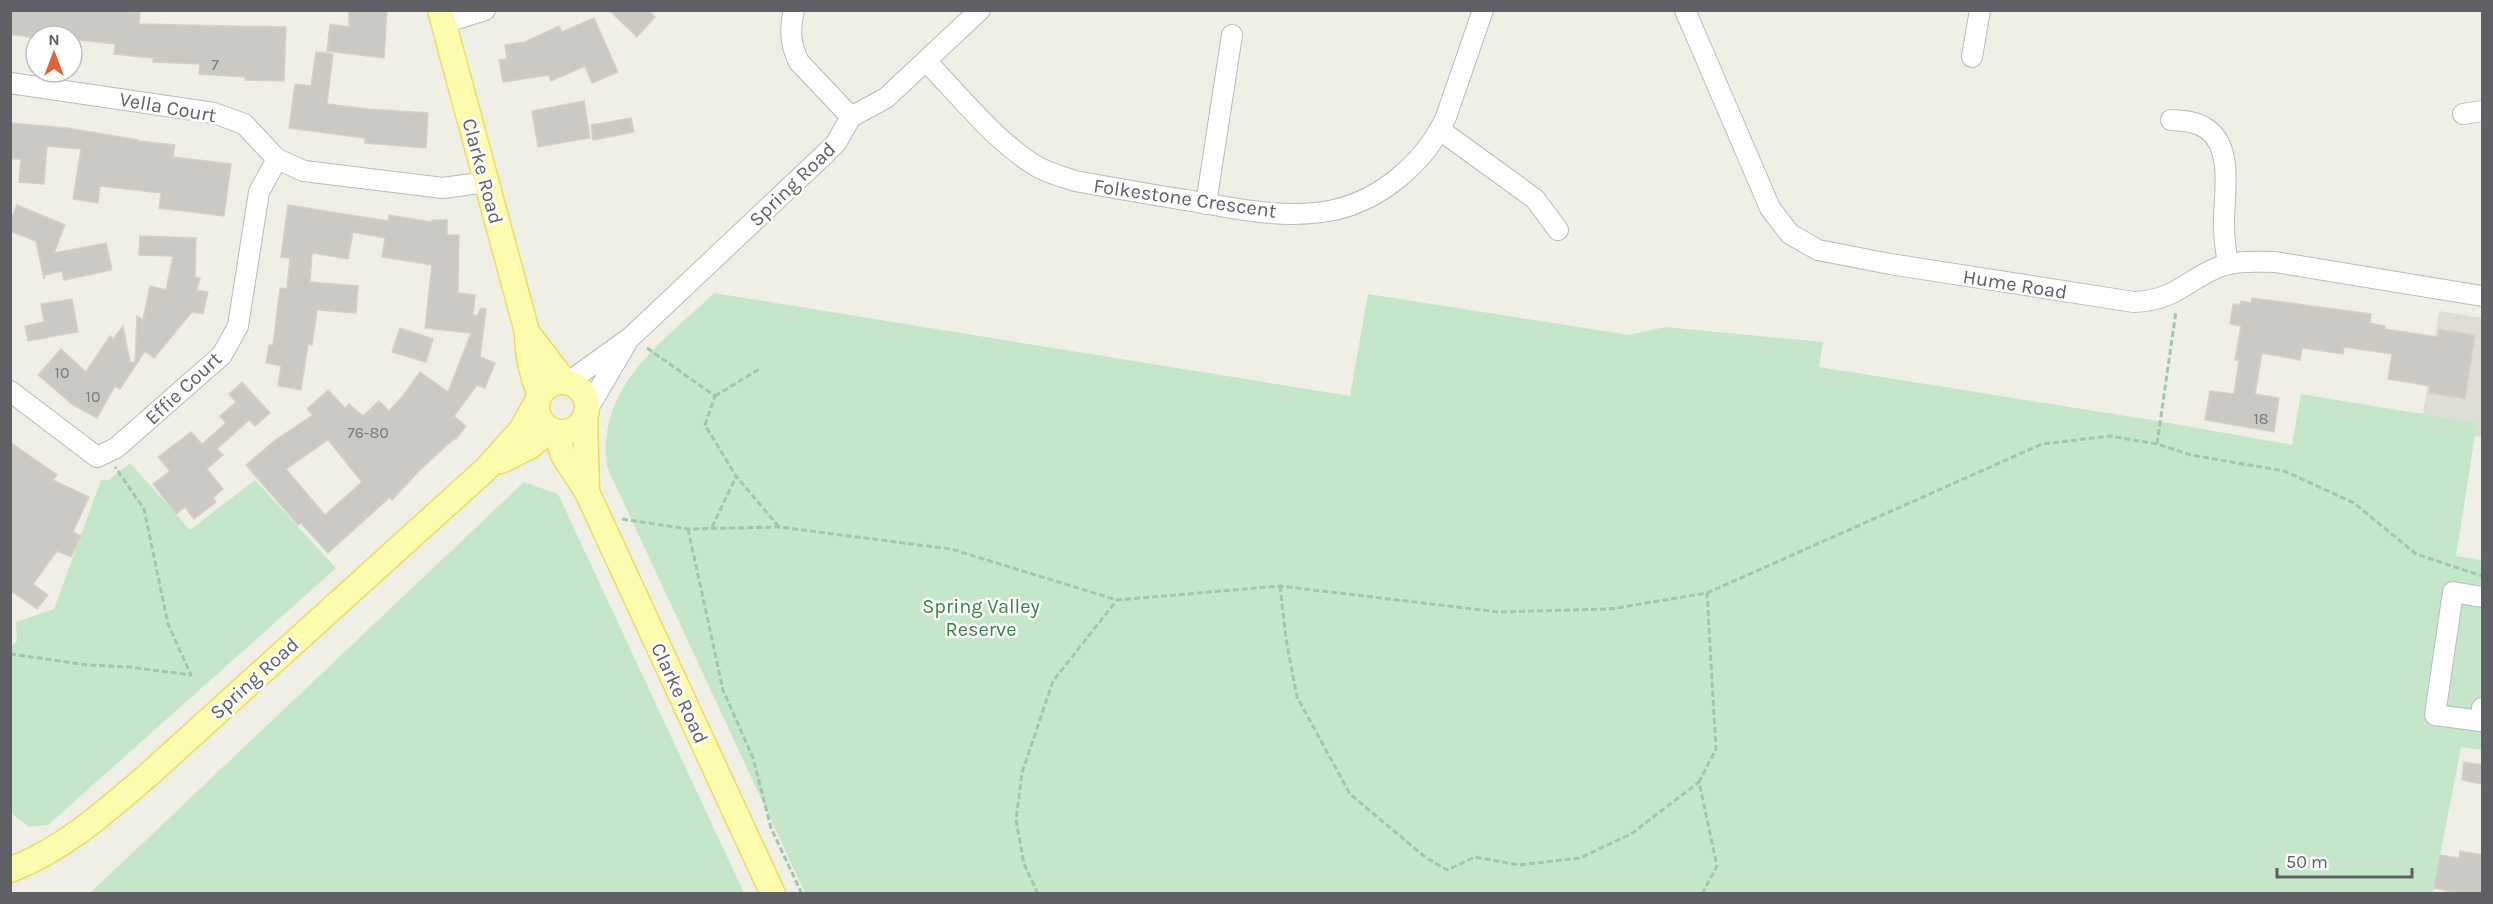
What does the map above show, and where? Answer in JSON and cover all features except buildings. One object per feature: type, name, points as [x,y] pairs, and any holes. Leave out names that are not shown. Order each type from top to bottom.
[{"type":"main road","name":"Clarke Road","points":[[442,17],[527,332],[528,357],[539,397]]},
{"type":"main road","name":"Clarke Road","points":[[527,332],[566,382]]},
{"type":"main road","points":[[566,382],[583,393],[586,413],[582,423],[570,431],[553,431],[539,417],[539,397],[550,385],[566,382]]},
{"type":"main road","name":"Spring Road","points":[[10,870],[58,847],[100,817],[486,469],[521,430],[539,397]]},
{"type":"main road","name":"Clarke Road","points":[[586,413],[587,492]]},
{"type":"main road","name":"Clarke Road","points":[[553,431],[563,455],[587,492],[773,894]]},
{"type":"main road","name":"Spring Road","points":[[486,469],[529,447],[553,431]]},
{"type":"street","points":[[442,17],[484,10]]},
{"type":"street","points":[[794,10],[790,34],[799,62],[851,117],[886,98],[980,10]]},
{"type":"street","name":"Folkestone Crescent","points":[[926,61],[1009,147],[1038,168],[1075,182],[1243,210],[1302,213],[1329,211],[1375,194],[1421,156],[1440,130],[1467,61],[1483,10]]},
{"type":"street","name":"Hume Road","points":[[1685,10],[1763,196],[1779,222],[1790,234],[1818,250],[2119,301],[2147,301],[2179,291],[2228,264],[2250,261],[2275,262],[2482,296]]},
{"type":"street","points":[[1972,57],[1980,10]]},
{"type":"street","points":[[1206,204],[1233,35]]},
{"type":"street","name":"Vella Court","points":[[10,83],[214,113],[244,124],[277,159],[304,171],[433,187],[458,188],[486,182]]},
{"type":"street","points":[[2463,114],[2482,111]]},
{"type":"street","name":"Spring Road","points":[[566,382],[631,337],[836,143],[851,117]]},
{"type":"street","points":[[2170,120],[2199,124],[2208,129],[2220,144],[2224,162],[2224,237],[2228,264]]},
{"type":"street","points":[[1440,130],[1535,200],[1558,230]]},
{"type":"street","name":"Effie Court","points":[[105,453],[116,448],[222,355],[238,326],[259,192],[277,159]]},
{"type":"street","name":"Spring Road","points":[[586,413],[631,337]]},
{"type":"street","points":[[10,391],[97,457],[105,453]]},
{"type":"street","points":[[2482,597],[2453,592],[2435,715],[2481,722],[2482,708]]},
{"type":"path","points":[[2157,444],[2179,291]]},
{"type":"path","points":[[631,337],[715,396]]},
{"type":"path","points":[[761,368],[715,396],[705,425],[736,476],[779,527]]},
{"type":"path","points":[[597,514],[688,529],[779,527],[951,549],[1117,600],[1280,586],[1498,612],[1610,609],[1707,593],[2042,444],[2110,436],[2157,444],[2191,455],[2284,471],[2354,503],[2416,554],[2482,576]]},
{"type":"path","points":[[10,654],[88,665],[130,666],[192,675],[168,624],[144,508],[105,453]]},
{"type":"path","points":[[712,527],[736,476]]},
{"type":"path","points":[[688,529],[723,690],[753,758],[771,828],[802,894]]},
{"type":"path","points":[[1280,586],[1286,639],[1297,697],[1350,794],[1425,857],[1447,870],[1476,857],[1519,865],[1580,858],[1631,834],[1699,782],[1716,749],[1707,593]]},
{"type":"path","points":[[1038,894],[1024,864],[1016,820],[1022,772],[1053,681],[1117,600]]},
{"type":"path","points":[[1699,782],[1717,866],[1702,894]]},
{"type":"shaded area","points":[[2439,311],[2482,318],[2482,437],[2474,436],[2477,423],[2423,414]]},
{"type":"green space","name":"Spring Valley Reserve","points":[[714,293],[1350,396],[1368,294],[1629,335],[1665,327],[1823,342],[1819,367],[2158,421],[2292,445],[2301,394],[2477,423],[2456,556],[2482,560],[2482,750],[2461,747],[2433,892],[2442,893],[805,893],[607,467],[607,438],[612,412],[623,389],[637,368],[655,348]]},
{"type":"green space","points":[[130,463],[190,530],[255,480],[336,568],[48,825],[29,827],[11,813],[10,647],[17,641],[16,622],[54,609],[101,480],[109,480]]},
{"type":"green space","points":[[524,482],[558,494],[744,893],[90,893]]}]
